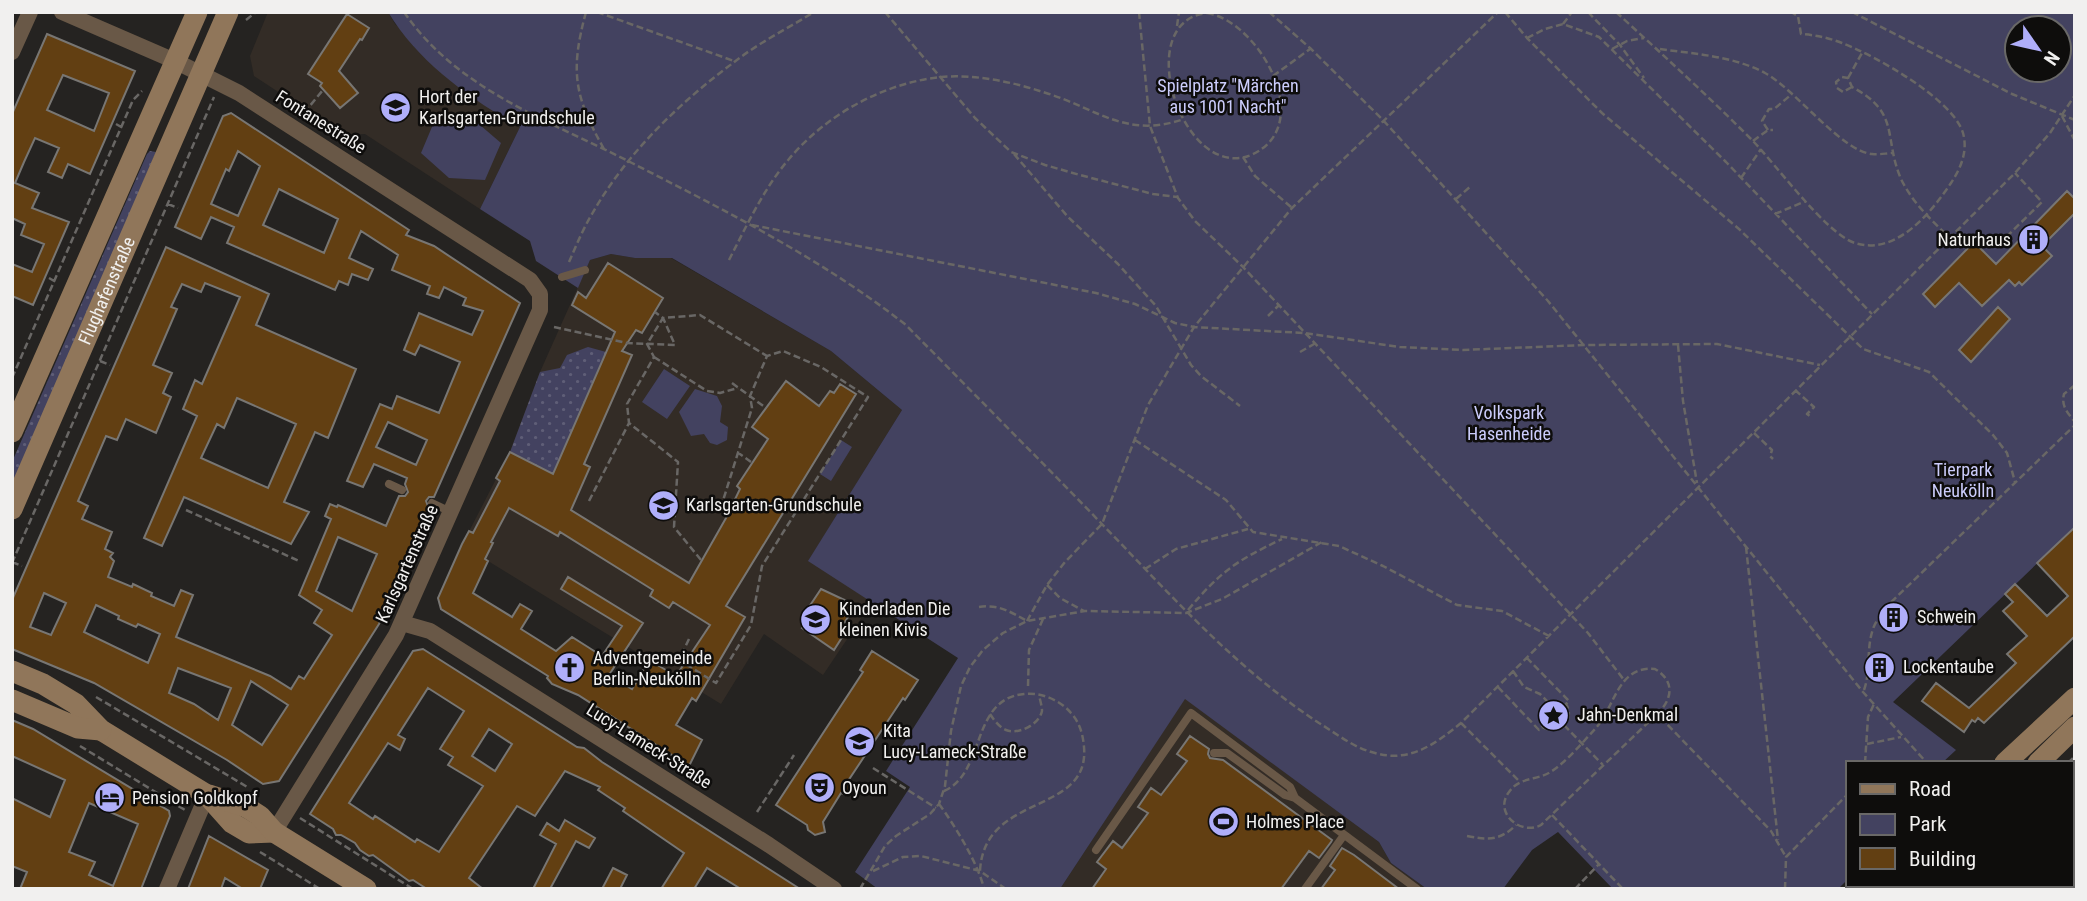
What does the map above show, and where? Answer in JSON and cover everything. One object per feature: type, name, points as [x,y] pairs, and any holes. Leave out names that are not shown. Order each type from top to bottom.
[{"type":"main road","name":"Flughafenstraße","points":[[12,432],[135,133],[175,61],[197,12]]},
{"type":"main road","name":"Flughafenstraße","points":[[12,509],[228,12]]},
{"type":"main road","points":[[135,133],[170,149]]},
{"type":"main road","points":[[12,671],[43,684],[76,704],[101,730],[207,795],[242,805],[260,816],[274,832],[366,889]]},
{"type":"main road","points":[[2007,761],[2075,698]]},
{"type":"main road","points":[[12,700],[78,729],[101,730]]},
{"type":"main road","points":[[2040,761],[2075,727]]},
{"type":"street","points":[[12,52],[30,12]]},
{"type":"street","name":"Fontanestraße","points":[[62,12],[175,61],[239,93],[530,280],[540,294]]},
{"type":"street","name":"Karlsgartenstraße","points":[[274,832],[402,623],[540,310],[540,294]]},
{"type":"street","name":"Lucy-Lameck-Straße","points":[[402,623],[430,631],[834,889]]},
{"type":"street","points":[[167,889],[207,795]]},
{"type":"lane","points":[[562,277],[585,270]]},
{"type":"lane","points":[[389,484],[402,490]]},
{"type":"lane","points":[[432,503],[451,512]]},
{"type":"lane","points":[[1096,850],[1191,713],[1290,787],[1295,798]]},
{"type":"lane","points":[[1214,753],[1227,753],[1285,795],[1295,798],[1417,889]]},
{"type":"lane","points":[[1305,889],[1344,835]]},
{"type":"path","points":[[404,12],[424,36],[461,71],[534,116],[629,161],[749,224],[836,275],[906,325],[1186,613],[1258,677],[1305,714],[1355,746],[1377,754],[1399,756],[1418,753],[1438,742],[1498,687],[2015,173],[2050,133],[2075,95]]},
{"type":"path","points":[[586,12],[577,46],[575,70],[580,99],[605,150]]},
{"type":"path","points":[[597,12],[649,33],[734,61]]},
{"type":"path","points":[[562,277],[591,215],[629,161],[652,134],[734,61],[814,12]]},
{"type":"path","points":[[885,12],[975,118],[1012,152],[1068,217],[1118,264],[1156,306],[1201,376],[1240,406]]},
{"type":"path","points":[[1139,12],[1150,127],[1178,198],[1195,221],[1242,266],[1571,614],[1624,680]]},
{"type":"path","points":[[1177,28],[1197,13],[1216,14],[1235,25],[1256,47],[1273,76],[1282,109],[1277,131],[1264,146],[1243,157],[1221,155],[1196,139],[1184,119],[1174,92],[1169,65],[1171,42],[1177,28],[1179,12]]},
{"type":"path","points":[[1269,12],[1383,120],[1548,301],[1863,692],[1925,761]]},
{"type":"path","points":[[1027,621],[1047,585],[1102,524],[1149,405],[1194,327],[1292,208],[1498,12]]},
{"type":"path","points":[[1505,12],[1527,38],[1602,113],[1699,193],[1863,349],[1929,372],[1993,435],[2007,453],[2015,482]]},
{"type":"path","points":[[1563,24],[1572,12]]},
{"type":"path","points":[[1588,12],[1620,45],[1648,84]]},
{"type":"path","points":[[1616,12],[1753,141],[1837,233],[1855,243],[1865,245],[1892,241],[1926,214],[1960,170],[1965,152],[1963,134],[1958,122],[1927,92],[1903,75],[1843,43],[1801,34],[1798,16],[1791,12]]},
{"type":"path","points":[[1852,12],[2012,94],[2075,120]]},
{"type":"path","points":[[1527,38],[1563,24],[1598,37],[1648,84],[1873,314]]},
{"type":"path","points":[[1612,49],[1644,38]]},
{"type":"path","points":[[1273,76],[1310,48]]},
{"type":"path","points":[[1657,49],[1718,57],[1755,68],[1793,93],[1853,146],[1872,154],[1894,153]]},
{"type":"path","points":[[1863,53],[1849,78],[1852,87],[1880,107],[1886,117],[1900,176],[1907,190],[1950,238]]},
{"type":"path","points":[[729,260],[766,190],[789,158],[818,129],[842,112],[902,85],[941,77],[977,78],[1048,93],[1123,124],[1150,127],[1184,119]]},
{"type":"path","points":[[1849,78],[1842,77],[1836,85],[1843,92],[1852,87]]},
{"type":"path","points":[[12,378],[133,100],[144,89]]},
{"type":"path","points":[[304,113],[323,90]]},
{"type":"path","points":[[1768,130],[1762,121],[1763,117],[1769,109],[1774,109],[1793,93]]},
{"type":"path","points":[[22,566],[12,562],[209,111]]},
{"type":"path","points":[[2062,115],[2075,141]]},
{"type":"path","points":[[116,124],[135,133]]},
{"type":"path","points":[[1753,141],[1768,130],[1773,130]]},
{"type":"path","points":[[1741,178],[1760,149]]},
{"type":"path","points":[[1012,152],[1080,175],[1178,198]]},
{"type":"path","points":[[1243,157],[1255,176],[1292,208]]},
{"type":"path","points":[[1998,244],[2042,202],[2015,173]]},
{"type":"path","points":[[1456,199],[1471,186]]},
{"type":"path","points":[[1775,214],[1806,201]]},
{"type":"path","points":[[167,203],[178,208]]},
{"type":"path","points":[[749,224],[1096,293],[1135,304],[1163,318],[1194,327],[1304,333],[1400,347],[1463,350],[1584,345],[1717,344],[1820,365]]},
{"type":"path","points":[[49,278],[63,284]]},
{"type":"path","points":[[1268,316],[1279,306]]},
{"type":"path","points":[[654,312],[663,317],[700,315],[767,356],[783,351],[821,367],[868,397],[762,566],[751,625],[716,683],[679,660],[689,639]]},
{"type":"path","points":[[554,327],[627,343],[675,345],[663,317]]},
{"type":"path","points":[[647,344],[663,317]]},
{"type":"path","points":[[647,344],[654,357],[707,391],[720,393],[738,388]]},
{"type":"path","points":[[1300,352],[1314,344]]},
{"type":"path","points":[[19,345],[34,351]]},
{"type":"path","points":[[1678,345],[1698,486]]},
{"type":"path","points":[[728,512],[720,507],[752,408],[750,396],[767,356]]},
{"type":"path","points":[[589,501],[629,424],[627,404],[654,357]]},
{"type":"path","points":[[732,383],[766,408]]},
{"type":"path","points":[[1863,692],[1867,682],[1873,628],[1884,609],[2075,423],[2062,401],[2064,394],[2075,386]]},
{"type":"path","points":[[1795,390],[1814,407],[1807,414],[1811,417]]},
{"type":"path","points":[[629,424],[678,462],[674,527],[701,560]]},
{"type":"path","points":[[1753,432],[1772,450],[1770,456],[1773,459]]},
{"type":"path","points":[[1134,440],[1226,500],[1248,529],[1261,535],[1322,542],[1349,550],[1457,605],[1502,611],[1549,636]]},
{"type":"path","points":[[737,452],[751,462]]},
{"type":"path","points":[[186,510],[299,561]]},
{"type":"path","points":[[1145,569],[1176,549],[1248,529]]},
{"type":"path","points":[[1186,613],[1213,580],[1228,568],[1283,538]]},
{"type":"path","points":[[860,889],[891,841],[930,814],[937,806],[944,791],[951,731],[961,686],[970,667],[1003,633],[1027,621],[1085,611],[1186,613],[1222,599],[1322,542]]},
{"type":"path","points":[[1746,547],[1779,842]]},
{"type":"path","points":[[1047,585],[1060,598],[1085,611]]},
{"type":"path","points":[[979,607],[991,605],[1006,609],[1027,621]]},
{"type":"path","points":[[1028,686],[1029,650],[1044,618]]},
{"type":"path","points":[[1498,687],[1539,730],[1542,727],[1551,731],[1557,730],[1569,720],[1569,709],[1566,705],[1569,701],[1527,658]]},
{"type":"path","points":[[1655,669],[1667,679],[1670,692],[1664,707],[1657,714],[1552,815],[1535,828],[1516,825],[1506,810],[1508,793],[1519,782],[1551,772],[1597,727],[1624,680],[1636,670],[1655,669]]},
{"type":"path","points":[[1513,671],[1524,687],[1540,694],[1561,715]]},
{"type":"path","points":[[944,791],[958,784],[990,714],[998,705],[1012,697],[1027,693],[1059,702],[1078,722],[1084,753],[1081,772],[1068,788],[1054,797],[1030,806],[997,828],[983,846],[979,871]]},
{"type":"path","points":[[93,695],[247,786],[254,793]]},
{"type":"path","points":[[990,714],[999,726],[1006,730],[1025,728],[1034,724],[1040,716],[1042,707],[1039,695]]},
{"type":"path","points":[[1865,761],[1868,717],[1874,704]]},
{"type":"path","points":[[1657,714],[1779,842],[1786,857],[1785,889]]},
{"type":"path","points":[[1461,723],[1519,782]]},
{"type":"path","points":[[1564,725],[1603,765]]},
{"type":"path","points":[[1867,744],[1903,737]]},
{"type":"path","points":[[71,741],[178,805]]},
{"type":"path","points":[[757,812],[794,755]]},
{"type":"path","points":[[873,768],[937,806],[951,820],[979,871],[984,889]]},
{"type":"path","points":[[1786,857],[1846,796]]},
{"type":"path","points":[[1552,815],[1623,889]]},
{"type":"path","points":[[299,817],[413,889]]},
{"type":"path","points":[[1467,836],[1488,841],[1506,835],[1516,825]]},
{"type":"path","points":[[252,847],[320,889]]},
{"type":"path","points":[[870,873],[903,857],[920,856],[979,871],[1006,889]]},
{"type":"path","points":[[1575,889],[1599,864]]},
{"type":"shaded area","name":"Hort der Karlsgarten-Grundschule","points":[[268,12],[388,12],[395,24],[520,127],[480,209],[365,134],[344,135],[254,76],[250,56]]},
{"type":"shaded area","name":"Karlsgarten-Grundschule","points":[[611,254],[635,258],[671,258],[831,351],[902,410],[809,560],[872,602],[823,675],[764,634],[721,704],[462,545],[510,452],[540,372],[590,260]]},
{"type":"shaded area","points":[[1185,698],[1379,842],[1391,863],[1427,889],[1060,889]]},
{"type":"green space","name":"Volkspark Hasenheide","points":[[388,12],[2075,12],[2075,527],[1893,702],[1956,750],[1944,761],[1846,761],[1846,881],[1838,889],[1613,889],[1558,832],[1532,850],[1503,889],[1427,889],[1391,863],[1379,842],[1185,699],[1060,889],[878,889],[855,872],[910,787],[886,771],[958,658],[808,561],[902,410],[831,351],[672,258],[635,258],[611,254],[590,260],[578,288],[536,261],[530,241],[480,209],[520,127],[482,104],[430,63],[400,30]]},
{"type":"green space","points":[[437,115],[473,119],[501,143],[485,180],[449,178],[421,153]]},
{"type":"green space","points":[[150,151],[156,152],[12,491],[12,462]]},
{"type":"green space","points":[[588,347],[606,352],[553,474],[510,452],[540,372],[560,368],[567,355]]},
{"type":"green space","points":[[664,369],[690,386],[667,419],[642,402]]},
{"type":"green space","points":[[695,389],[717,396],[722,406],[720,422],[728,427],[727,440],[717,445],[710,443],[704,434],[691,436],[679,412]]},
{"type":"green space","points":[[841,440],[852,447],[831,481],[820,474]]},
{"type":"building","points":[[347,14],[369,28],[339,71],[358,93],[340,108],[320,86],[322,83],[308,74]]},
{"type":"building","points":[[47,34],[135,71],[90,174],[68,164],[62,178],[48,172],[59,148],[35,138],[24,162],[15,183],[39,193],[32,208],[69,222],[33,305],[12,296],[12,264],[32,272],[44,244],[21,235],[25,224],[12,218],[12,114]],"holes":[[[63,75],[109,93],[94,131],[47,110]]]},
{"type":"building","points":[[231,113],[409,230],[406,235],[434,246],[520,303],[434,497],[429,497],[426,501],[429,509],[379,624],[279,781],[263,784],[227,760],[94,683],[12,649],[12,600],[166,247],[269,294],[256,325],[356,369],[328,438],[315,432],[284,502],[309,512],[291,544],[184,497],[162,546],[144,538],[197,416],[183,409],[195,380],[202,384],[240,297],[205,283],[201,292],[182,284],[171,307],[177,309],[153,365],[172,373],[163,393],[171,397],[156,433],[126,419],[117,440],[106,436],[78,501],[88,506],[82,519],[112,532],[105,549],[113,553],[110,557],[114,561],[108,577],[132,587],[133,584],[174,606],[181,590],[193,595],[176,637],[270,676],[291,689],[299,676],[304,679],[332,635],[314,623],[322,610],[299,595],[331,519],[325,516],[330,504],[386,526],[399,496],[405,496],[408,492],[405,484],[407,478],[374,464],[363,487],[347,481],[380,404],[392,409],[397,396],[439,413],[460,362],[420,345],[415,355],[404,350],[419,313],[472,335],[483,311],[463,305],[466,298],[444,287],[439,298],[427,294],[430,286],[392,270],[398,255],[361,231],[349,258],[373,269],[368,280],[352,274],[348,285],[339,281],[335,290],[227,243],[234,227],[211,217],[201,239],[175,227],[223,116]],"holes":[[[238,151],[260,166],[238,216],[211,204],[226,169],[229,171]],[[279,189],[338,219],[324,253],[263,225]],[[237,398],[296,424],[268,488],[201,458],[217,424],[224,428]],[[388,422],[427,440],[416,465],[376,447]],[[338,537],[377,554],[352,611],[316,591]],[[44,593],[66,603],[51,635],[30,627]],[[96,605],[119,616],[118,619],[160,634],[148,663],[84,632]],[[178,668],[231,688],[218,720],[194,704],[169,693]],[[251,681],[288,705],[262,745],[232,725]]]},
{"type":"building","points":[[2067,191],[2075,199],[2075,213],[2042,246],[2052,256],[2022,285],[2019,282],[2015,286],[2009,280],[1982,306],[1959,283],[1935,307],[1923,294],[1974,242],[1996,264]]},
{"type":"building","points":[[608,263],[663,298],[642,333],[636,330],[622,351],[632,355],[584,464],[590,467],[571,510],[689,583],[726,518],[740,489],[737,486],[768,439],[752,427],[786,381],[819,406],[830,391],[834,393],[840,384],[856,394],[726,606],[745,617],[696,701],[692,698],[676,725],[702,740],[689,766],[578,695],[552,684],[548,676],[441,609],[438,598],[462,544],[469,531],[473,533],[500,481],[496,478],[510,452],[553,474],[615,332],[572,305],[578,292],[586,298]],"holes":[[[509,508],[558,536],[560,532],[653,590],[650,596],[669,608],[673,602],[710,625],[676,676],[649,660],[632,689],[609,675],[643,623],[568,577],[561,589],[622,626],[602,656],[572,637],[556,651],[521,629],[532,611],[520,604],[512,617],[473,593],[488,561],[485,559],[493,543],[491,542]]]},
{"type":"building","points":[[1998,307],[2010,319],[1971,362],[1959,350]]},
{"type":"building","points":[[2075,527],[2075,636],[1984,723],[1978,718],[1975,722],[1972,720],[1964,732],[1922,701],[1936,683],[1969,708],[2016,663],[2007,654],[2027,636],[2003,611],[2013,602],[2005,594],[2015,584],[2047,616],[2068,596],[2037,563]]},
{"type":"building","points":[[821,589],[851,603],[848,609],[852,611],[841,628],[846,631],[834,650],[802,628],[808,619],[803,616]]},
{"type":"building","points":[[423,649],[577,747],[584,748],[800,889],[741,889],[707,868],[694,889],[661,889],[684,853],[623,811],[625,808],[598,790],[600,787],[565,771],[535,816],[517,806],[469,878],[483,889],[427,889],[413,880],[409,881],[373,855],[369,856],[360,850],[355,843],[336,835],[333,829],[310,814],[413,651]],"holes":[[[428,688],[464,711],[440,749],[453,757],[448,765],[483,786],[439,852],[417,839],[415,842],[349,803],[388,743],[400,750],[405,739],[398,735]],[[489,729],[512,744],[495,771],[472,756]]]},
{"type":"building","points":[[872,651],[918,680],[848,781],[853,784],[846,795],[841,793],[823,822],[825,832],[815,835],[808,830],[807,825],[776,805],[863,672],[860,670]]},
{"type":"building","points":[[12,720],[33,729],[169,811],[170,816],[141,889],[20,889],[27,872],[12,866],[12,798],[50,817],[65,780],[12,756]],"holes":[[[89,803],[138,824],[113,886],[89,875],[95,862],[69,852]]]},
{"type":"building","points":[[1190,736],[1209,749],[1210,758],[1223,760],[1332,840],[1331,842],[1319,858],[1309,851],[1281,889],[1092,889],[1106,869],[1097,862],[1113,841],[1122,848],[1148,813],[1138,807],[1151,788],[1161,795],[1187,761],[1177,754]]},
{"type":"building","points":[[565,820],[595,838],[589,848],[576,841],[550,889],[533,889],[556,844],[540,835],[547,823],[559,831]]},
{"type":"building","points":[[209,836],[268,870],[260,889],[243,889],[225,878],[221,889],[188,889]]},
{"type":"building","points":[[1342,848],[1399,889],[1321,889],[1335,870],[1330,866]]},
{"type":"building","points":[[613,868],[627,875],[620,889],[602,889]]},
{"type":"place","name":"Hort der Karlsgarten-Grundschule","points":[[396,107]]},
{"type":"place","name":"Naturhaus","points":[[2034,240]]},
{"type":"place","name":"Karlsgarten-Grundschule","points":[[663,505]]},
{"type":"place","name":"Schwein","points":[[1894,617]]},
{"type":"place","name":"Kinderladen Die kleinen Kivis","points":[[816,619]]},
{"type":"place","name":"Lockentaube","points":[[1880,667]]},
{"type":"place","name":"Adventgemeinde Berlin-Neukölln","points":[[570,668]]},
{"type":"place","name":"Jahn-Denkmal","points":[[1554,715]]},
{"type":"place","name":"Kita Lucy-Lameck-Straße","points":[[860,741]]},
{"type":"place","name":"Oyoun","points":[[819,788]]},
{"type":"place","name":"Pension Goldkopf","points":[[109,798]]},
{"type":"place","name":"Holmes Place","points":[[1223,822]]},
{"type":"park label","name":"Spielplatz \"Märchen aus 1001 Nacht\"","points":[[1228,96]]},
{"type":"park label","name":"Tierpark Neukölln","points":[[1963,480]]}]
